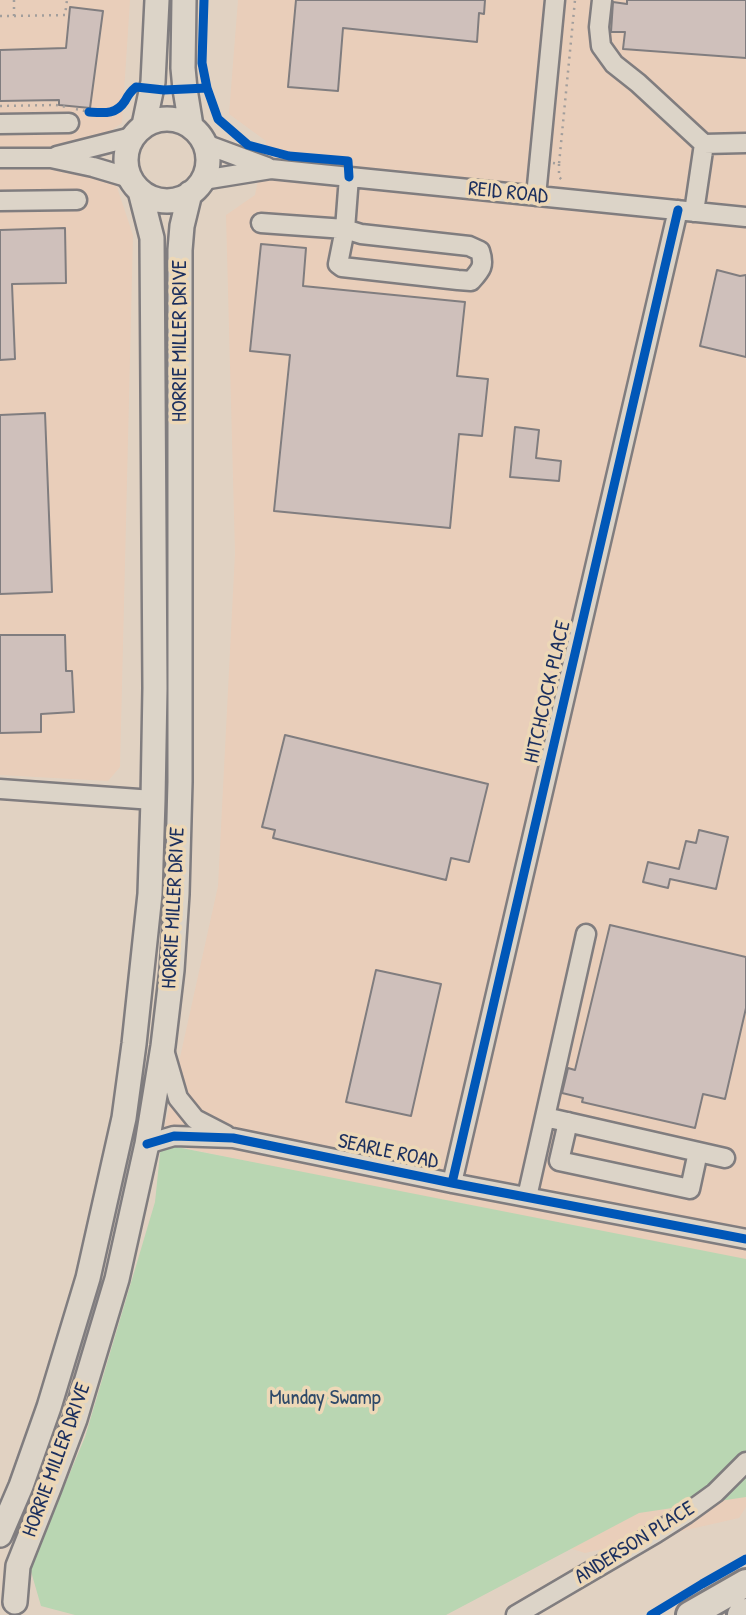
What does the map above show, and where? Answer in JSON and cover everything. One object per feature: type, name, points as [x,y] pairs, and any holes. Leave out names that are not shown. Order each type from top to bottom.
[{"type":"highway","points":[[690,1615],[746,1583]]},
{"type":"highway","points":[[741,1615],[746,1612]]},
{"type":"main road","name":"HORRIE MILLER DRIVE","points":[[0,1535],[21,1486],[49,1406],[84,1291],[102,1224],[124,1118],[136,1031],[150,894],[153,800],[153,257],[152,238],[135,184],[126,168],[126,157],[138,131],[153,82],[157,0]]},
{"type":"main road","name":"HORRIE MILLER DRIVE","points":[[16,1606],[18,1566],[75,1419],[117,1279],[147,1144],[172,970],[180,782],[180,250],[182,226],[207,168],[208,156],[198,135],[184,89],[184,0]]},
{"type":"main road","points":[[138,131],[156,120],[168,118],[180,121],[198,135]]},
{"type":"main road","points":[[135,184],[152,198],[165,201],[178,199],[197,187]]},
{"type":"street","points":[[536,196],[555,0]]},
{"type":"street","points":[[602,0],[599,27],[601,46],[614,64],[704,144],[746,143]]},
{"type":"street","points":[[0,124],[69,123]]},
{"type":"street","points":[[51,158],[138,131]]},
{"type":"street","name":"REID ROAD","points":[[198,135],[271,169],[746,217]]},
{"type":"street","name":"HITCHCOCK PLACE","points":[[452,1183],[704,144]]},
{"type":"street","points":[[0,158],[51,158],[93,167],[135,184]]},
{"type":"street","name":"REID ROAD","points":[[197,187],[271,169]]},
{"type":"street","points":[[261,223],[345,229],[370,236],[469,246],[480,251],[483,261],[480,272],[471,281],[342,267],[338,264],[345,229],[349,177]]},
{"type":"street","points":[[0,201],[77,200]]},
{"type":"street","points":[[0,789],[153,800]]},
{"type":"street","points":[[527,1197],[586,934]]},
{"type":"street","name":"SEARLE ROAD","points":[[163,1046],[178,1098],[195,1119],[233,1138]]},
{"type":"street","points":[[545,1117],[725,1158]]},
{"type":"street","points":[[568,1122],[559,1161],[690,1189],[698,1152]]},
{"type":"street","name":"SEARLE ROAD","points":[[147,1144],[174,1136],[233,1138],[746,1239]]},
{"type":"street","name":"ANDERSON PLACE","points":[[516,1615],[686,1514],[715,1493],[746,1462]]},
{"type":"path","points":[[14,0],[14,16]]},
{"type":"path","points":[[0,16],[65,15],[67,0]]},
{"type":"path","points":[[568,183],[559,177],[559,164],[575,0]]},
{"type":"path","points":[[0,106],[56,105]]},
{"type":"path","points":[[540,162],[559,164]]},
{"type":"shaded area","points":[[0,0],[130,0],[122,123],[92,143],[91,169],[117,187],[133,235],[120,767],[108,781],[0,775]]},
{"type":"shaded area","points":[[238,0],[746,0],[746,1507],[739,1518],[585,1553],[390,1492],[445,1203],[161,1143],[218,886],[235,553],[226,215],[255,195],[266,141],[229,114]]},
{"type":"green space","name":"Munday Swamp","points":[[161,1144],[746,1259],[746,1497],[639,1513],[446,1615],[75,1615],[41,1606],[30,1568],[85,1437],[155,1202]]},
{"type":"building","points":[[296,0],[485,0],[484,14],[479,13],[477,42],[343,28],[338,91],[288,87]]},
{"type":"building","points":[[627,0],[746,0],[746,58],[623,49],[625,32],[611,32],[613,2],[627,4]]},
{"type":"building","points":[[70,7],[103,11],[90,108],[59,105],[59,100],[0,101],[0,50],[66,48]]},
{"type":"building","points":[[65,228],[66,283],[12,284],[15,359],[0,360],[0,230]]},
{"type":"building","points":[[261,244],[306,248],[303,286],[465,302],[457,376],[488,379],[482,436],[459,434],[450,528],[274,511],[290,355],[250,351]]},
{"type":"building","points":[[717,270],[746,275],[746,357],[700,346]]},
{"type":"building","points":[[45,413],[52,592],[0,594],[0,415]]},
{"type":"building","points":[[515,427],[539,430],[536,458],[561,461],[559,481],[510,477]]},
{"type":"building","points":[[0,635],[65,635],[66,671],[72,671],[74,712],[41,714],[41,732],[0,733]]},
{"type":"building","points":[[285,735],[488,784],[469,862],[451,858],[446,880],[273,838],[275,830],[262,827]]},
{"type":"building","points":[[699,830],[728,837],[716,889],[670,879],[668,888],[643,882],[648,862],[679,869],[686,841],[696,843]]},
{"type":"building","points":[[610,925],[746,957],[746,1008],[725,1099],[703,1094],[695,1128],[582,1102],[583,1098],[562,1093],[568,1068],[575,1070]]},
{"type":"building","points":[[376,970],[441,984],[411,1116],[346,1102]]},
{"type":"cycle path","points":[[204,0],[202,63],[218,119],[248,145],[289,156],[348,161],[349,177]]},
{"type":"cycle path","points":[[89,112],[105,113],[118,109],[136,87],[164,90],[207,88]]},
{"type":"cycle path","points":[[452,1183],[678,210]]},
{"type":"cycle path","points":[[147,1144],[174,1136],[233,1138],[746,1239]]},
{"type":"cycle path","points":[[651,1615],[746,1559]]}]
